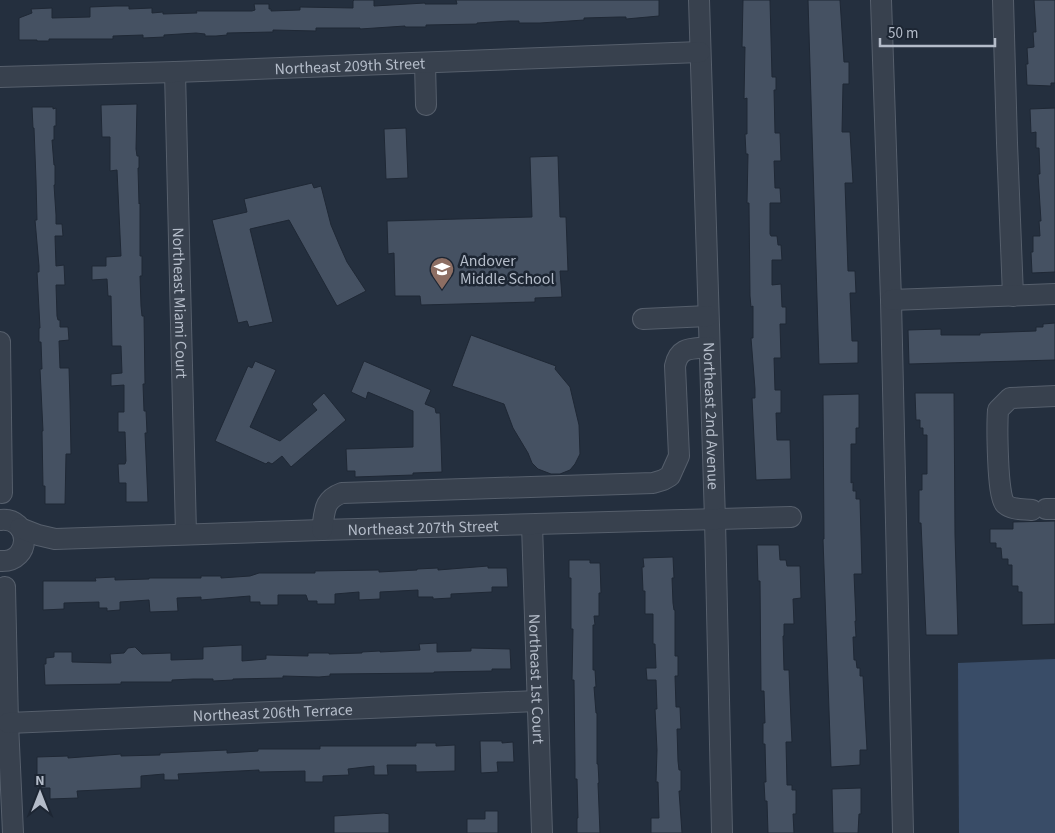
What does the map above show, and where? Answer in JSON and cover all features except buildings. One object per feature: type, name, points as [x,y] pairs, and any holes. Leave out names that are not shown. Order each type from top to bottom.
[{"type":"street","name":"Northeast 2nd Avenue","points":[[699,0],[715,520],[722,833]]},
{"type":"street","points":[[881,0],[903,833]]},
{"type":"street","points":[[1004,0],[1006,143],[1013,296]]},
{"type":"street","name":"Northeast 209th Street","points":[[0,76],[175,72],[700,52]]},
{"type":"street","points":[[425,63],[426,104]]},
{"type":"street","name":"Northeast Miami Court","points":[[175,72],[186,534]]},
{"type":"street","points":[[890,300],[1055,294]]},
{"type":"street","points":[[643,319],[708,316]]},
{"type":"street","points":[[0,342],[1,497],[11,523],[24,540],[12,557],[2,580],[13,833]]},
{"type":"street","points":[[322,530],[326,504],[331,497],[342,493],[654,483],[663,480],[670,476],[679,456],[675,366],[677,357],[684,350],[709,347]]},
{"type":"street","points":[[1044,509],[1018,509],[1011,507],[1002,500],[998,410],[1010,398],[1055,396]]},
{"type":"street","name":"Northeast 207th Street","points":[[11,523],[38,536],[54,539],[791,517]]},
{"type":"street","name":"Northeast 1st Court","points":[[532,525],[542,833]]},
{"type":"street","name":"Northeast 207th Street","points":[[12,557],[38,544],[54,539]]},
{"type":"street","name":"Northeast 206th Terrace","points":[[8,723],[537,700]]},
{"type":"water","points":[[1055,659],[1055,833],[959,833],[958,663]]},
{"type":"place","name":"Andover Middle School","points":[[442,290]]}]
